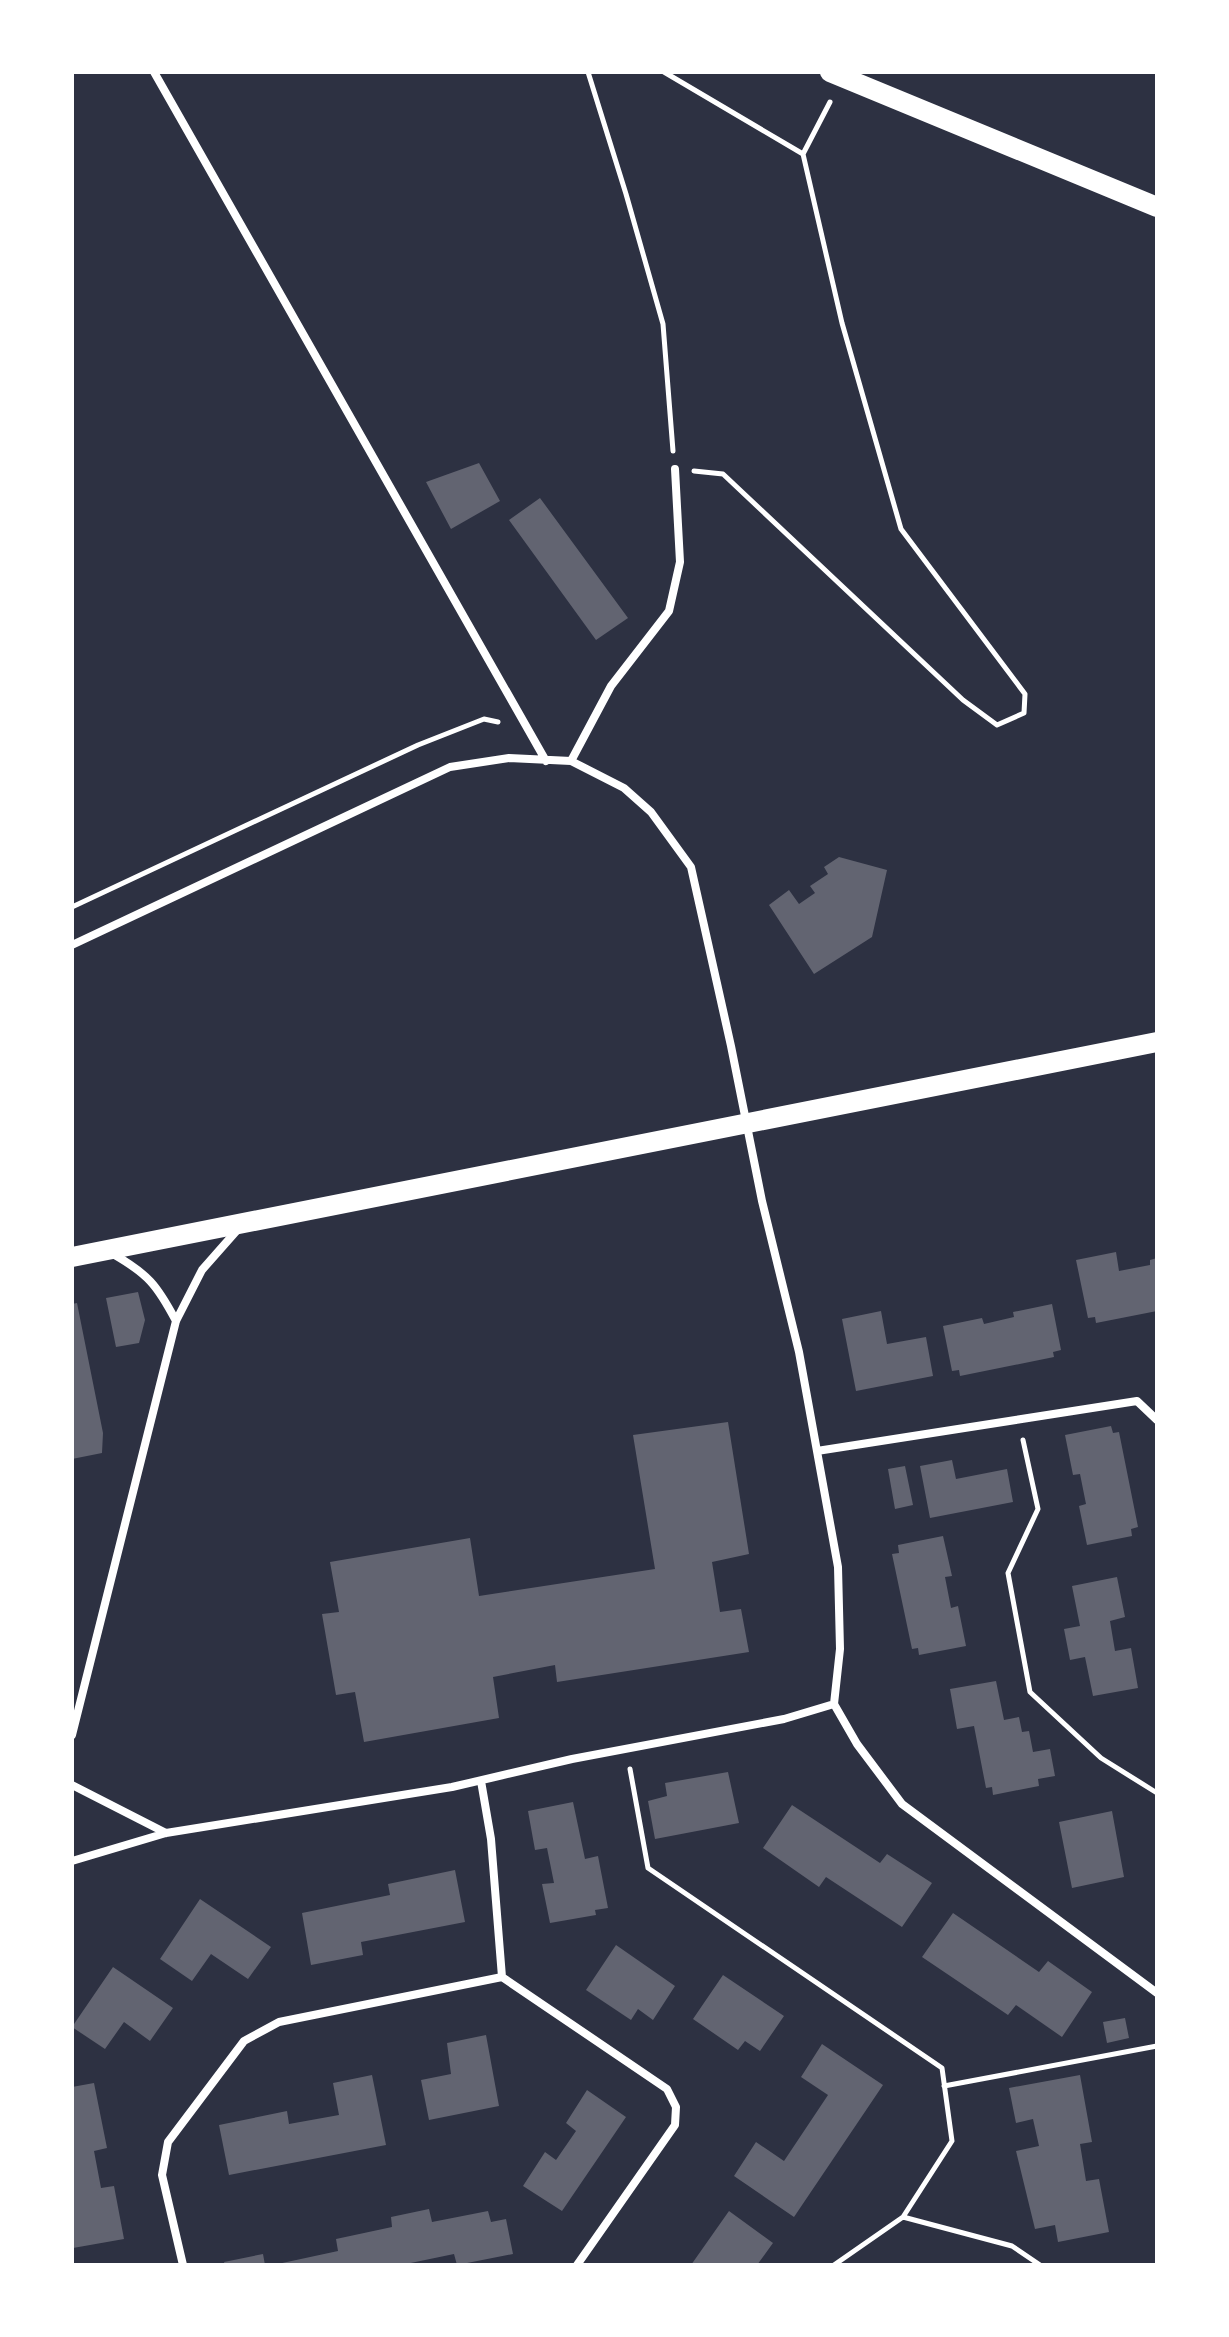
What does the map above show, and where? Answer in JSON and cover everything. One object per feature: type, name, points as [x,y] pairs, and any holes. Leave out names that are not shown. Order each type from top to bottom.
[{"type":"main road","points":[[830,72],[1157,207]]},
{"type":"main road","points":[[72,1257],[1157,1042]]},
{"type":"street","points":[[154,72],[546,761]]},
{"type":"street","points":[[571,761],[611,686],[669,611],[680,562],[675,469]]},
{"type":"street","points":[[72,945],[450,767],[509,758],[571,761],[624,788],[651,812],[691,867],[762,1201],[799,1352],[838,1567],[840,1649],[834,1704],[857,1744],[902,1804],[1157,1993]]},
{"type":"street","points":[[72,1735],[176,1321],[202,1270],[245,1221]]},
{"type":"street","points":[[105,1249],[137,1267],[159,1289],[176,1321]]},
{"type":"street","points":[[817,1451],[1137,1401],[1157,1420]]},
{"type":"street","points":[[72,1861],[166,1833],[481,1781],[626,1748],[784,1719],[834,1704]]},
{"type":"street","points":[[481,1781],[491,1839],[502,1977]]},
{"type":"street","points":[[72,1785],[166,1833]]},
{"type":"street","points":[[183,2265],[162,2175],[168,2142],[244,2041],[279,2022],[502,1977],[667,2089],[676,2107],[675,2125],[577,2265]]},
{"type":"path","points":[[588,72],[663,324],[675,469],[723,474],[963,700],[997,725],[1024,713],[1025,694],[901,529],[842,323],[803,154],[831,100]]},
{"type":"path","points":[[664,72],[803,154]]},
{"type":"path","points":[[72,907],[418,745],[484,719],[527,727]]},
{"type":"path","points":[[1018,1420],[1038,1509],[1008,1573],[1030,1692],[1101,1758],[1157,1793]]},
{"type":"path","points":[[626,1748],[648,1868],[942,2068],[952,2141],[903,2217],[834,2265]]},
{"type":"path","points":[[944,2086],[1157,2046]]},
{"type":"path","points":[[903,2217],[1012,2246],[1040,2265]]},
{"type":"building","points":[[479,463],[500,501],[451,529],[426,482]]},
{"type":"building","points":[[540,498],[628,618],[596,640],[509,520]]},
{"type":"building","points":[[839,857],[887,870],[872,937],[814,974],[769,905],[789,890],[799,904],[815,893],[810,886],[828,874],[824,867]]},
{"type":"building","points":[[1116,1252],[1119,1271],[1150,1265],[1150,1260],[1157,1258],[1157,1311],[1096,1323],[1095,1317],[1088,1318],[1076,1260]]},
{"type":"building","points":[[138,1292],[145,1320],[139,1343],[116,1347],[106,1298]]},
{"type":"building","points":[[77,1303],[103,1433],[102,1453],[72,1459],[72,1304]]},
{"type":"building","points":[[1052,1304],[1061,1350],[1053,1352],[1054,1357],[960,1376],[959,1370],[952,1371],[943,1326],[982,1318],[984,1324],[1014,1317],[1013,1312]]},
{"type":"building","points":[[881,1311],[887,1344],[926,1337],[933,1376],[856,1391],[842,1319]]},
{"type":"building","points":[[728,1422],[749,1554],[712,1562],[720,1612],[741,1609],[749,1652],[557,1682],[555,1665],[493,1677],[499,1718],[364,1742],[355,1692],[336,1695],[322,1614],[339,1612],[330,1562],[470,1538],[479,1596],[655,1569],[633,1435]]},
{"type":"building","points":[[1111,1426],[1113,1433],[1119,1432],[1138,1527],[1131,1529],[1132,1536],[1087,1545],[1079,1506],[1086,1504],[1080,1474],[1073,1475],[1065,1435]]},
{"type":"building","points":[[952,1460],[956,1479],[1007,1469],[1013,1502],[930,1518],[920,1466]]},
{"type":"building","points":[[905,1466],[913,1505],[895,1509],[888,1469]]},
{"type":"building","points":[[943,1536],[952,1576],[945,1577],[951,1608],[958,1606],[966,1646],[919,1655],[918,1648],[912,1649],[892,1554],[899,1553],[898,1545]]},
{"type":"building","points":[[1117,1577],[1125,1617],[1110,1621],[1115,1651],[1131,1648],[1138,1688],[1093,1696],[1085,1657],[1070,1660],[1064,1629],[1080,1626],[1072,1586]]},
{"type":"building","points":[[996,1681],[1004,1720],[1019,1717],[1022,1732],[1029,1731],[1033,1752],[1050,1749],[1055,1776],[1038,1779],[1039,1786],[993,1795],[992,1787],[986,1788],[974,1726],[957,1729],[950,1689]]},
{"type":"building","points":[[728,1772],[739,1823],[655,1839],[648,1801],[667,1796],[665,1783]]},
{"type":"building","points":[[573,1802],[585,1859],[598,1856],[608,1908],[595,1910],[596,1915],[550,1923],[542,1884],[554,1883],[547,1848],[535,1850],[528,1811]]},
{"type":"building","points":[[792,1805],[880,1863],[887,1854],[932,1883],[902,1927],[826,1877],[819,1887],[763,1848]]},
{"type":"building","points":[[1112,1811],[1124,1877],[1072,1888],[1059,1822]]},
{"type":"building","points":[[455,1870],[465,1922],[361,1942],[363,1955],[311,1965],[302,1913],[390,1895],[388,1884]]},
{"type":"building","points":[[200,1899],[271,1947],[248,1979],[211,1954],[192,1981],[160,1959]]},
{"type":"building","points":[[953,1913],[1039,1972],[1048,1961],[1092,1992],[1062,2037],[1016,2005],[1008,2015],[922,1957]]},
{"type":"building","points":[[616,1945],[675,1986],[653,2020],[638,2009],[631,2020],[586,1990]]},
{"type":"building","points":[[113,1967],[173,2008],[150,2041],[124,2022],[105,2049],[72,2027]]},
{"type":"building","points":[[723,1975],[784,2016],[760,2051],[745,2041],[738,2050],[693,2019]]},
{"type":"building","points":[[1125,2018],[1129,2038],[1107,2043],[1103,2022]]},
{"type":"building","points":[[486,2035],[499,2106],[429,2120],[421,2080],[451,2074],[447,2043]]},
{"type":"building","points":[[822,2044],[883,2085],[794,2217],[734,2176],[756,2142],[784,2161],[828,2095],[801,2077]]},
{"type":"building","points":[[372,2075],[386,2145],[229,2175],[219,2125],[287,2111],[289,2124],[339,2115],[333,2083]]},
{"type":"building","points":[[1080,2075],[1092,2142],[1080,2144],[1086,2181],[1099,2179],[1109,2232],[1058,2242],[1055,2225],[1035,2229],[1016,2151],[1039,2146],[1033,2119],[1016,2123],[1009,2088]]},
{"type":"building","points":[[94,2083],[107,2148],[94,2151],[101,2188],[114,2186],[124,2239],[73,2248],[72,2087]]},
{"type":"building","points":[[587,2090],[626,2117],[562,2211],[523,2186],[545,2152],[556,2160],[576,2131],[566,2123]]},
{"type":"building","points":[[429,2209],[432,2222],[488,2211],[491,2222],[506,2219],[513,2254],[457,2265],[454,2254],[401,2265],[273,2265],[338,2251],[336,2239],[392,2227],[391,2217]]},
{"type":"building","points":[[729,2211],[773,2243],[757,2265],[691,2265]]},
{"type":"building","points":[[263,2254],[265,2265],[225,2265],[224,2262]]}]
